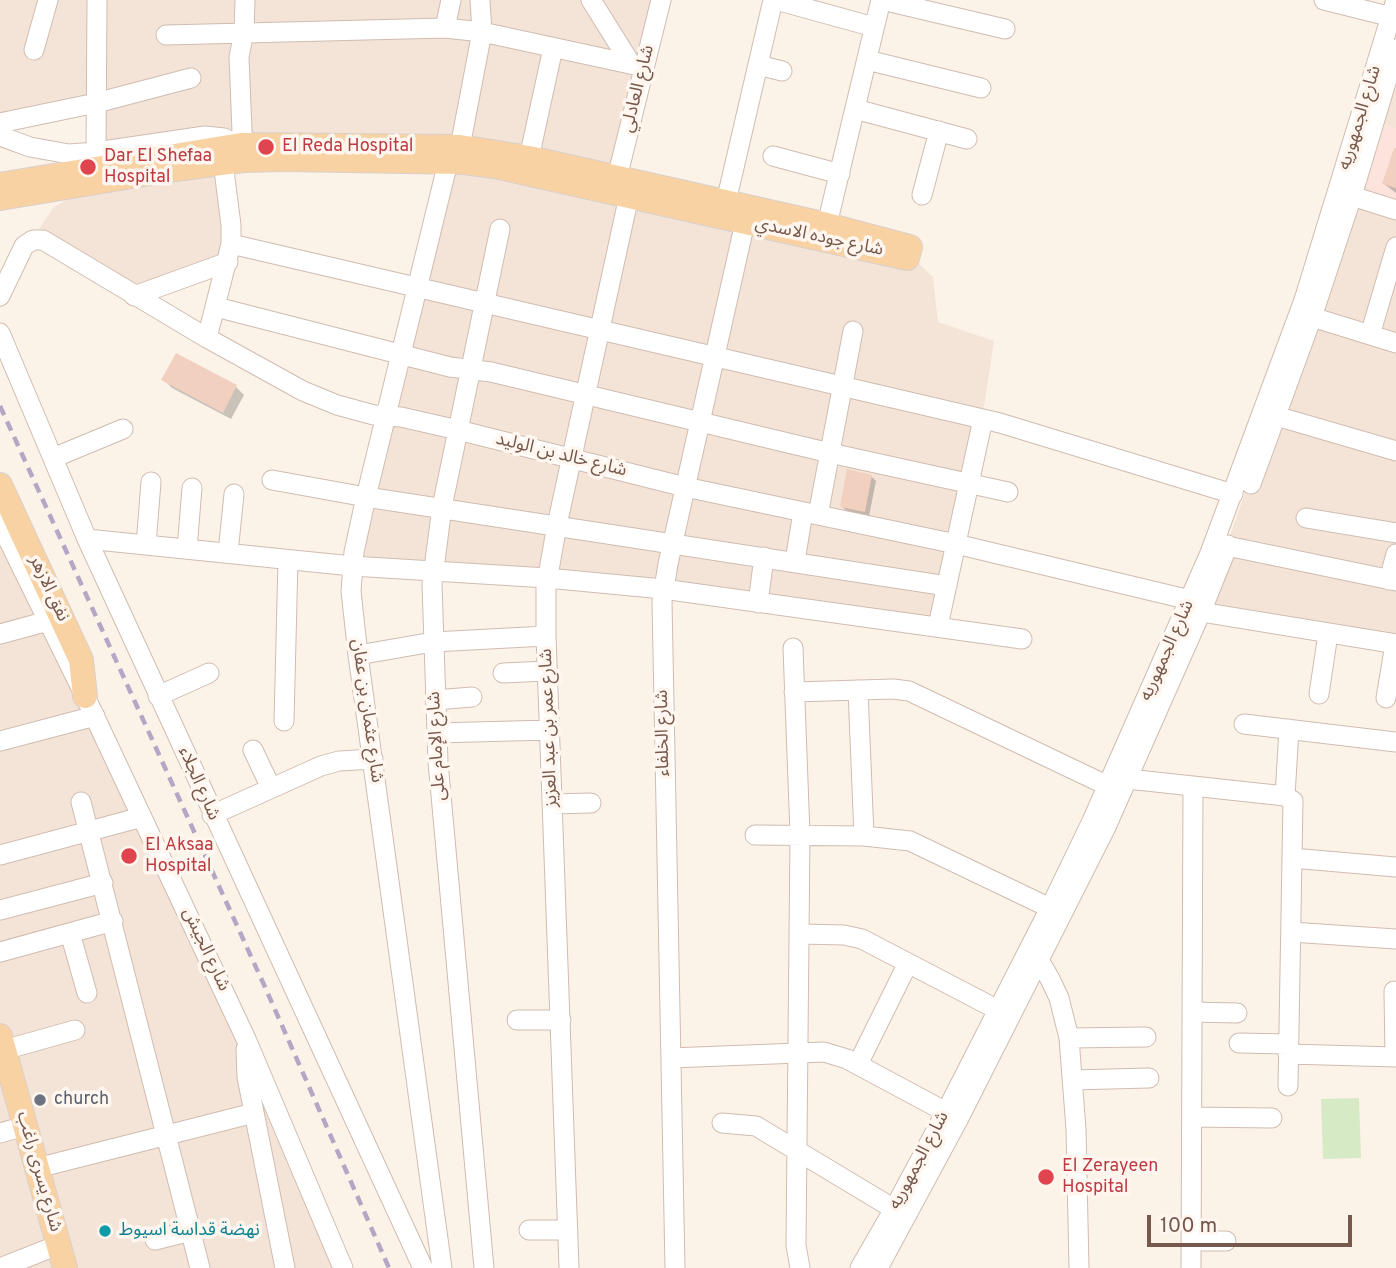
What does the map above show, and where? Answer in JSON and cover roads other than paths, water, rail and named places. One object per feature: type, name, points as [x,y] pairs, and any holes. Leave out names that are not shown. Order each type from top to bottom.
[{"type":"main road","name":"شارع جوده الاسدي","points":[[454,154],[495,166],[623,187],[740,211],[826,233]]},
{"type":"main road","name":"شارع جوده الاسدي","points":[[56,183],[236,156],[286,159],[454,154],[529,158],[623,187]]},
{"type":"main road","points":[[0,185],[56,183]]},
{"type":"main road","points":[[0,198],[56,183]]},
{"type":"main road","points":[[0,212],[56,183]]},
{"type":"main road","name":"نفق الازهر","points":[[0,485],[81,660],[90,706]]},
{"type":"main road","name":"شارع يسرى راغب","points":[[2,1043],[62,1257]]},
{"type":"street","points":[[34,50],[48,0]]},
{"type":"street","points":[[96,152],[97,0]]},
{"type":"street","points":[[207,338],[230,253],[239,57],[244,32],[245,0]]},
{"type":"street","points":[[445,28],[451,0]]},
{"type":"street","name":"شارع عثمان بن عفان","points":[[442,1268],[351,591],[352,566],[366,497],[454,154],[482,32],[480,0]]},
{"type":"street","points":[[591,0],[637,66]]},
{"type":"street","name":"شارع العادلي","points":[[623,187],[637,66],[661,0]]},
{"type":"street","points":[[774,0],[874,27]]},
{"type":"street","name":"شارع الخلفاء","points":[[675,1268],[663,589],[715,356],[740,211],[758,65],[774,0]]},
{"type":"street","points":[[826,233],[881,0],[1006,29]]},
{"type":"street","points":[[1324,0],[1394,12]]},
{"type":"street","name":"شارع الجمهوريه","points":[[878,1268],[914,1205],[1016,990],[1128,779],[1196,606],[1233,494],[1304,300],[1394,12]]},
{"type":"street","points":[[166,35],[445,28],[482,32],[637,66]]},
{"type":"street","points":[[529,158],[552,48]]},
{"type":"street","name":"شارع الجمهوريه","points":[[1033,957],[1050,908],[1227,546],[1312,317],[1393,69],[1396,49]]},
{"type":"street","points":[[867,60],[981,88]]},
{"type":"street","points":[[758,65],[782,71]]},
{"type":"street","points":[[0,122],[96,103],[191,78]]},
{"type":"street","points":[[855,109],[967,139]]},
{"type":"street","points":[[922,195],[939,131]]},
{"type":"street","name":"شارع جوده الاسدي","points":[[0,136],[43,151],[69,154],[205,136],[224,138],[236,156]]},
{"type":"street","points":[[773,156],[840,174]]},
{"type":"street","name":"شارع عمر بن عبد العزيز","points":[[569,1268],[547,671],[547,578],[600,329],[623,187]]},
{"type":"street","points":[[1352,196],[1396,210]]},
{"type":"street","name":"شارع الإمام على","points":[[484,1268],[436,733],[433,570],[442,507],[500,229]]},
{"type":"street","name":"شارع خالد بن الوليد","points":[[0,296],[24,246],[28,242],[43,240],[207,338],[320,399],[360,412],[458,430],[685,486],[956,544],[1196,606],[1328,634],[1395,644]]},
{"type":"street","points":[[1370,335],[1396,247]]},
{"type":"street","points":[[134,296],[230,253],[418,286],[983,419],[1233,494]]},
{"type":"street","points":[[216,307],[401,355],[491,372],[830,453],[1008,492]]},
{"type":"street","points":[[1312,317],[1396,343]]},
{"type":"street","points":[[795,561],[830,453],[853,331]]},
{"type":"street","name":"شارع الجلاء","points":[[0,333],[87,539],[158,696],[423,1268]]},
{"type":"street","points":[[1276,415],[1396,451]]},
{"type":"street","points":[[938,626],[983,419]]},
{"type":"street","points":[[53,458],[123,429]]},
{"type":"street","points":[[272,480],[366,497],[947,586]]},
{"type":"street","points":[[146,545],[151,482]]},
{"type":"street","points":[[187,549],[192,488]]},
{"type":"street","points":[[228,554],[234,494]]},
{"type":"street","points":[[1306,518],[1396,533]]},
{"type":"street","name":"شارع الجيش","points":[[0,523],[90,706],[246,1039],[343,1268]]},
{"type":"street","points":[[87,539],[352,566],[547,578],[663,589],[1022,639]]},
{"type":"street","points":[[1227,546],[1392,581],[1396,554]]},
{"type":"street","points":[[758,603],[764,557]]},
{"type":"street","points":[[284,721],[288,560]]},
{"type":"street","points":[[0,634],[48,621]]},
{"type":"street","points":[[1319,694],[1328,634]]},
{"type":"street","points":[[358,655],[433,642],[546,636]]},
{"type":"street","points":[[1386,698],[1395,644]]},
{"type":"street","points":[[793,648],[800,834],[796,1245],[800,1268]]},
{"type":"street","points":[[503,673],[547,671]]},
{"type":"street","points":[[158,696],[209,673]]},
{"type":"street","points":[[794,692],[901,689],[917,693],[1108,786]]},
{"type":"street","points":[[858,690],[864,836]]},
{"type":"street","points":[[435,700],[472,697]]},
{"type":"street","points":[[0,741],[90,706]]},
{"type":"street","points":[[1244,724],[1396,742]]},
{"type":"street","points":[[1285,796],[1289,729]]},
{"type":"street","points":[[436,733],[550,730]]},
{"type":"street","points":[[253,750],[271,788]]},
{"type":"street","points":[[212,815],[330,763],[373,759]]},
{"type":"street","points":[[1128,779],[1285,796],[1294,804],[1288,1086]]},
{"type":"street","points":[[1191,1268],[1193,786]]},
{"type":"street","points":[[81,802],[200,1268]]},
{"type":"street","points":[[553,804],[591,803]]},
{"type":"street","points":[[0,855],[142,817]]},
{"type":"street","points":[[755,835],[800,834],[900,839],[919,844],[1050,908]]},
{"type":"street","points":[[1292,858],[1396,867]]},
{"type":"street","points":[[0,910],[103,883]]},
{"type":"street","points":[[0,952],[113,921]]},
{"type":"street","points":[[70,933],[87,993]]},
{"type":"street","points":[[1291,933],[1396,939]]},
{"type":"street","points":[[800,934],[853,936],[870,942],[998,1010]]},
{"type":"street","points":[[1033,957],[1059,998],[1069,1038],[1079,1268]]},
{"type":"street","points":[[858,1065],[908,963]]},
{"type":"street","name":"شارع الجمهوريه","points":[[860,1268],[946,1112],[998,1010],[1016,990]]},
{"type":"street","points":[[1238,1043],[1396,1056],[1394,991]]},
{"type":"street","points":[[1192,1012],[1237,1013]]},
{"type":"street","points":[[517,1020],[561,1020]]},
{"type":"street","points":[[2,1043],[75,1030]]},
{"type":"street","points":[[1069,1038],[1146,1037]]},
{"type":"street","points":[[246,1039],[247,1077],[285,1268]]},
{"type":"street","points":[[671,1058],[824,1052],[858,1065],[946,1112]]},
{"type":"street","points":[[1072,1080],[1149,1078]]},
{"type":"street","points":[[37,1168],[254,1113]]},
{"type":"street","points":[[1192,1117],[1272,1118]]},
{"type":"street","points":[[722,1123],[753,1124],[894,1209]]},
{"type":"street","points":[[0,1133],[25,1126]]},
{"type":"street","points":[[404,1228],[435,1218]]},
{"type":"street","points":[[529,1230],[568,1230]]},
{"type":"street","points":[[155,1240],[191,1231]]},
{"type":"street","points":[[1191,1241],[1226,1241]]},
{"type":"street","points":[[0,1268],[62,1257]]},
{"type":"railway","points":[[0,406],[265,987],[389,1268]]},
{"type":"place","name":"El Reda Hospital","points":[[266,147]]},
{"type":"place","name":"Dar El Shefaa Hospital","points":[[88,167]]},
{"type":"place","name":"El Aksaa Hospital","points":[[129,856]]},
{"type":"place","name":"church","points":[[40,1100]]},
{"type":"place","name":"El Zerayeen Hospital","points":[[1046,1177]]},
{"type":"place","name":"نهضة قداسة اسيوط","points":[[105,1231]]}]
